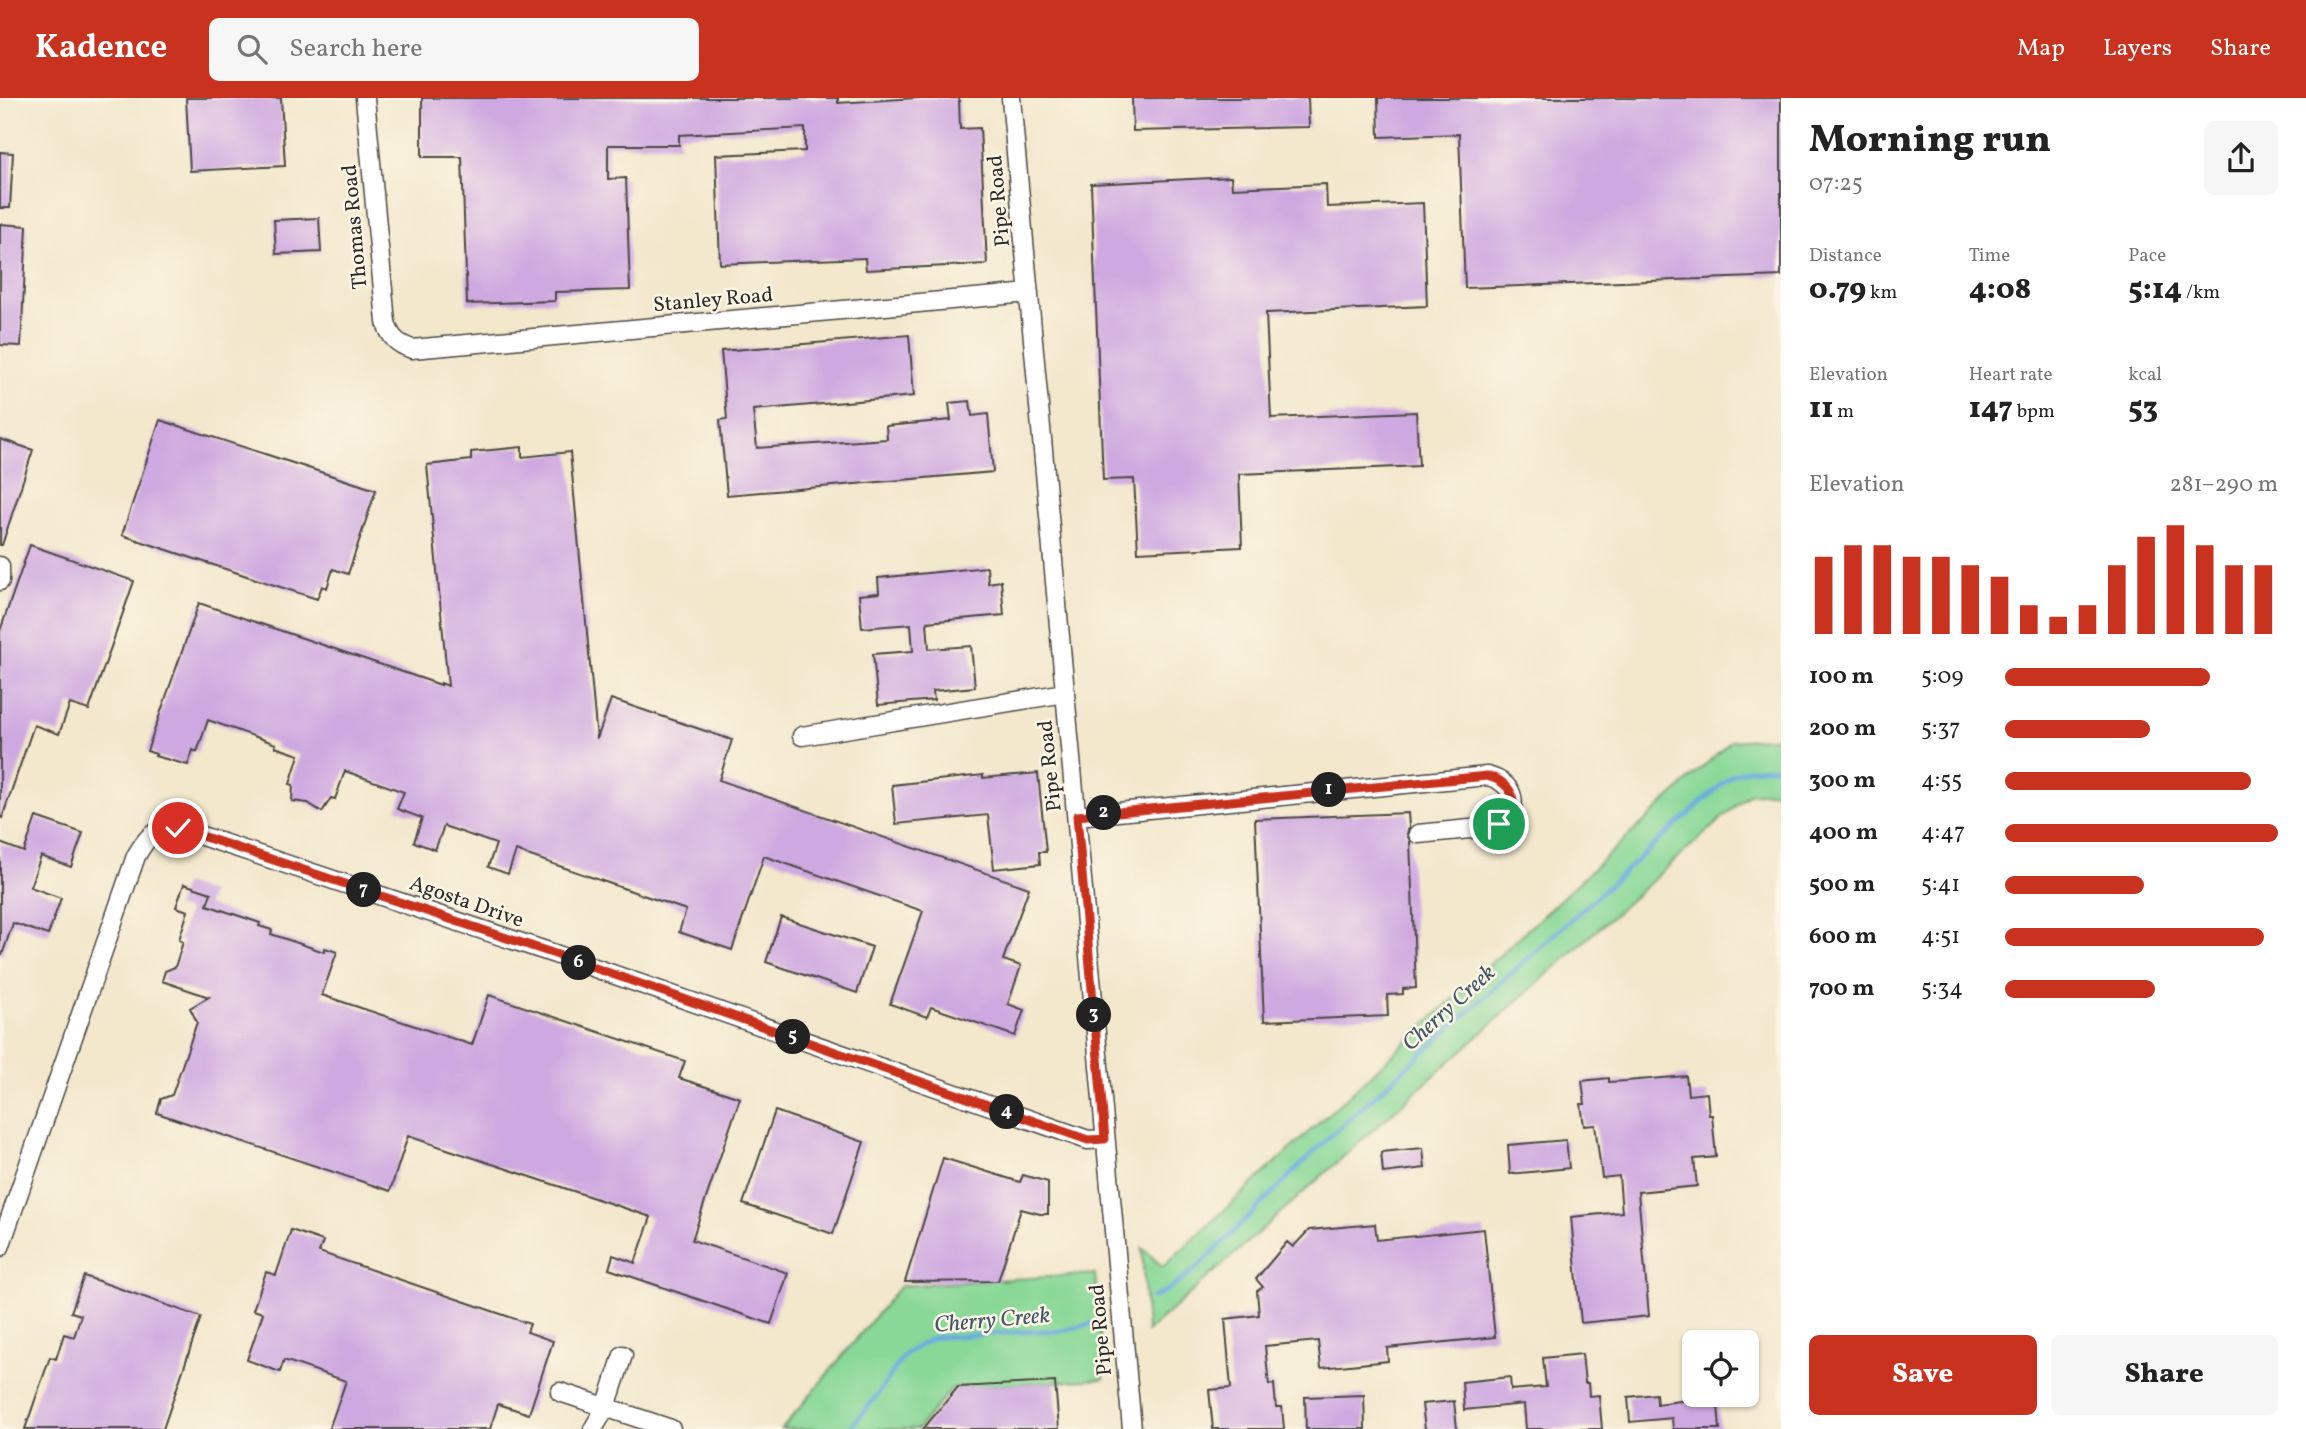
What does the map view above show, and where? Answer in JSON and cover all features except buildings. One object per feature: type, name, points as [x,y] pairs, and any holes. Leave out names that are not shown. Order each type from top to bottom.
[{"type":"street","name":"Thomas Road","points":[[365,98],[386,322],[388,332],[402,346]]},
{"type":"street","name":"Pipe Road","points":[[1011,98],[1132,1429]]},
{"type":"street","name":"Stanley Road","points":[[402,346],[412,349],[1029,293]]},
{"type":"street","points":[[0,566],[0,580]]},
{"type":"street","points":[[802,736],[1065,694]]},
{"type":"street","points":[[1077,816],[1487,776],[1496,778],[1507,786],[1513,798],[1513,807],[1507,818],[1499,824],[1418,834]]},
{"type":"street","name":"Agosta Drive","points":[[0,1247],[135,856],[147,837],[161,829],[178,828],[552,953],[1088,1140],[1105,1139]]},
{"type":"street","points":[[593,1429],[606,1407],[623,1355]]},
{"type":"street","points":[[560,1392],[671,1429]]},
{"type":"green space","points":[[1781,737],[1781,791],[1749,794],[1147,1332],[1142,1248],[1163,1267],[1731,741]]},
{"type":"green space","points":[[1095,1274],[1104,1379],[952,1388],[918,1429],[782,1429],[900,1286]]},
{"type":"waterway","name":"Cherry Creek","points":[[1152,1298],[1173,1287],[1199,1266],[1330,1136],[1732,775],[1749,769],[1781,767]]},
{"type":"waterway","name":"Cherry Creek","points":[[849,1429],[876,1397],[905,1354],[932,1338],[1061,1331],[1094,1323]]},
{"type":"route","points":[[178,828],[552,953],[1088,1140],[1105,1139],[1077,816],[1487,776],[1496,778],[1507,786],[1513,798],[1513,807],[1507,818],[1499,824]]}]
